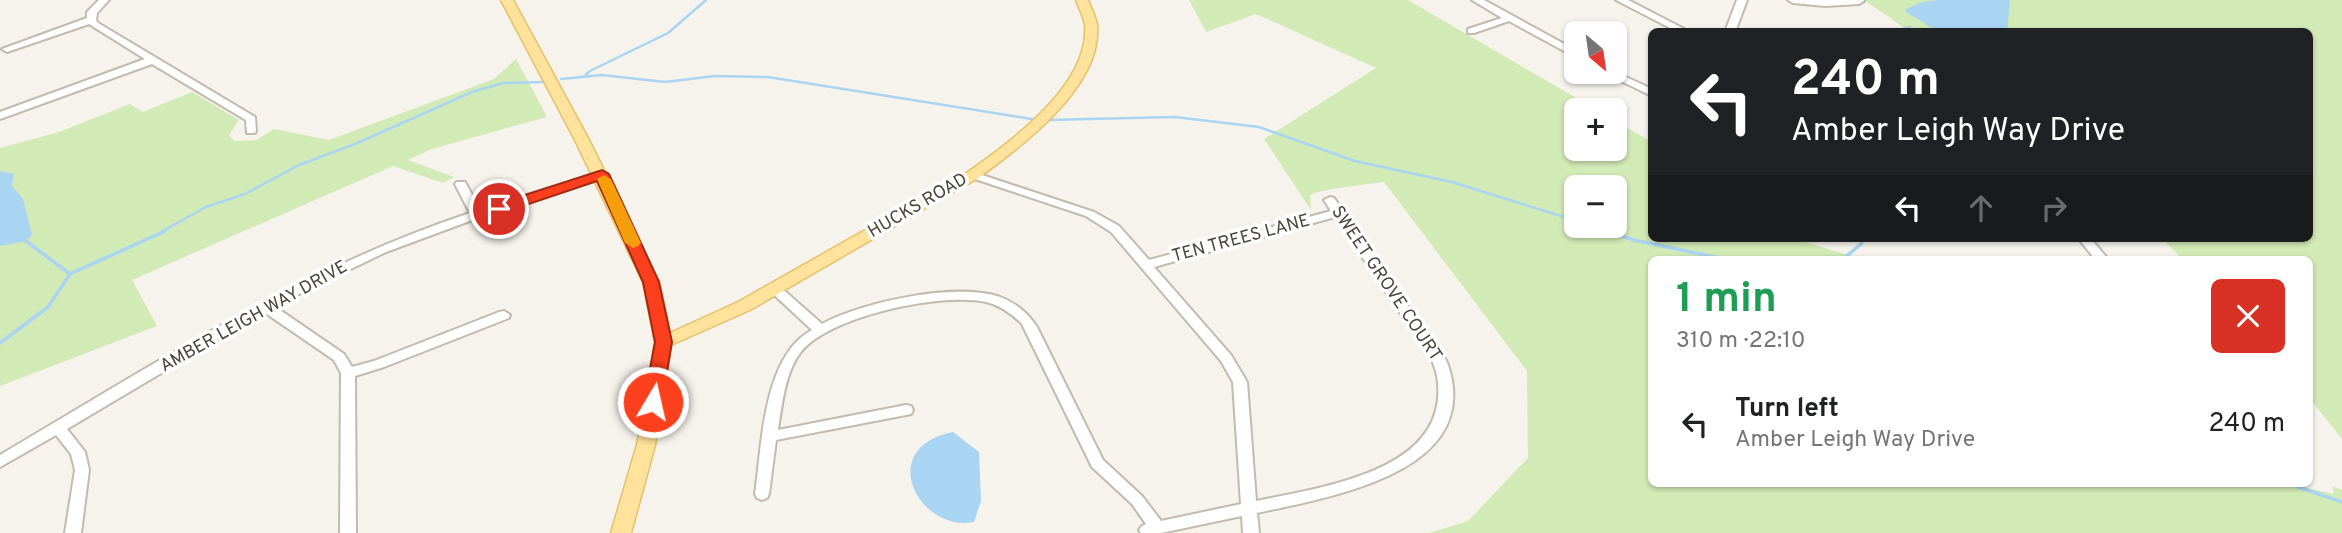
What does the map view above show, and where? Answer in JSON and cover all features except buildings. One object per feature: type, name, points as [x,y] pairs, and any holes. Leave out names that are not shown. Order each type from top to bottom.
[{"type":"main road","points":[[507,0],[552,78],[602,174],[651,282],[663,342],[646,444],[621,533]]},
{"type":"main road","name":"HUCKS ROAD","points":[[663,342],[717,320],[974,175],[1007,151],[1046,116],[1075,79],[1088,53],[1091,23],[1082,0]]},
{"type":"street","points":[[104,0],[92,12],[91,20],[95,25],[251,119],[251,131]]},
{"type":"street","points":[[1477,0],[1564,48]]},
{"type":"street","points":[[1621,0],[1678,28]]},
{"type":"street","points":[[1732,28],[1742,0]]},
{"type":"street","points":[[1793,0],[1834,3],[1859,1]]},
{"type":"street","points":[[1471,32],[1510,18]]},
{"type":"street","points":[[8,49],[91,20]]},
{"type":"street","points":[[0,116],[153,60]]},
{"type":"street","points":[[1628,82],[1648,91]]},
{"type":"street","name":"AMBER LEIGH WAY DRIVE","points":[[0,462],[265,306],[352,262],[408,239],[602,174]]},
{"type":"street","points":[[974,175],[1090,214],[1115,229],[1226,358],[1240,382],[1251,533]]},
{"type":"street","points":[[461,184],[478,216]]},
{"type":"street","name":"TEN TREES LANE","points":[[1146,265],[1333,206]]},
{"type":"street","name":"SWEET GROVE COURT","points":[[819,329],[860,312],[953,296],[983,297],[1009,306],[1022,315],[1031,327],[1097,463],[1137,500],[1152,529],[1353,485],[1396,468],[1418,453],[1436,433],[1445,411],[1447,384],[1440,364],[1333,206]]},
{"type":"street","points":[[2087,242],[2099,256]]},
{"type":"street","points":[[762,494],[784,367],[798,346],[819,329],[774,288]]},
{"type":"street","points":[[265,306],[339,357],[348,373],[348,533]]},
{"type":"street","points":[[348,373],[379,364],[504,315]]},
{"type":"street","points":[[772,436],[906,410]]},
{"type":"street","points":[[58,428],[78,452],[82,470],[72,533]]},
{"type":"green space","points":[[1189,0],[1408,0],[1576,98],[1564,98],[1564,161],[1627,161],[1627,128],[1648,140],[1648,242],[1805,242],[1851,256],[1648,256],[1648,487],[2303,487],[2334,494],[2332,486],[2342,490],[2342,533],[1429,533],[1468,521],[1528,458],[1527,371],[1384,182],[1310,195],[1311,210],[1264,139],[1376,68],[1256,14],[1206,32]]},
{"type":"green space","points":[[1864,0],[2342,0],[2342,439],[2313,403],[2313,256],[2179,256],[2166,242],[2313,242],[2313,28],[1905,28]]},
{"type":"green space","points":[[516,59],[547,117],[432,149],[408,160],[454,177],[443,183],[393,166],[132,280],[157,326],[0,386],[0,148],[59,132],[130,104],[143,112],[192,92],[239,120],[229,135],[234,141],[256,140],[274,129],[329,140],[494,79]]},
{"type":"water","points":[[2010,0],[2007,28],[1932,28],[1906,12],[1906,9],[1922,2]]},
{"type":"water","points":[[0,171],[14,174],[12,186],[23,199],[32,235],[26,241],[0,246]]},
{"type":"water","points":[[953,432],[979,452],[981,501],[974,522],[954,522],[936,515],[922,503],[913,487],[910,470],[915,454],[929,441]]},
{"type":"waterway","points":[[588,76],[586,74],[590,71],[668,33],[706,0]]},
{"type":"waterway","points":[[561,79],[602,75],[665,82],[715,76],[768,77],[1038,120]]},
{"type":"waterway","points":[[161,232],[206,207],[245,194],[299,165],[355,144],[472,92],[503,83],[544,82]]},
{"type":"waterway","points":[[1046,120],[1175,117],[1259,127],[1355,161],[1452,182],[1564,217]]},
{"type":"waterway","points":[[70,274],[165,231]]},
{"type":"waterway","points":[[1627,238],[1710,256]]},
{"type":"waterway","points":[[26,241],[70,274]]},
{"type":"waterway","points":[[1847,256],[1862,242]]},
{"type":"waterway","points":[[0,343],[48,307],[70,274]]},
{"type":"waterway","points":[[2299,487],[2342,502]]},
{"type":"slow traffic","points":[[604,179],[633,243]]},
{"type":"route","points":[[499,209],[602,174],[651,282],[663,342],[653,402]]}]
